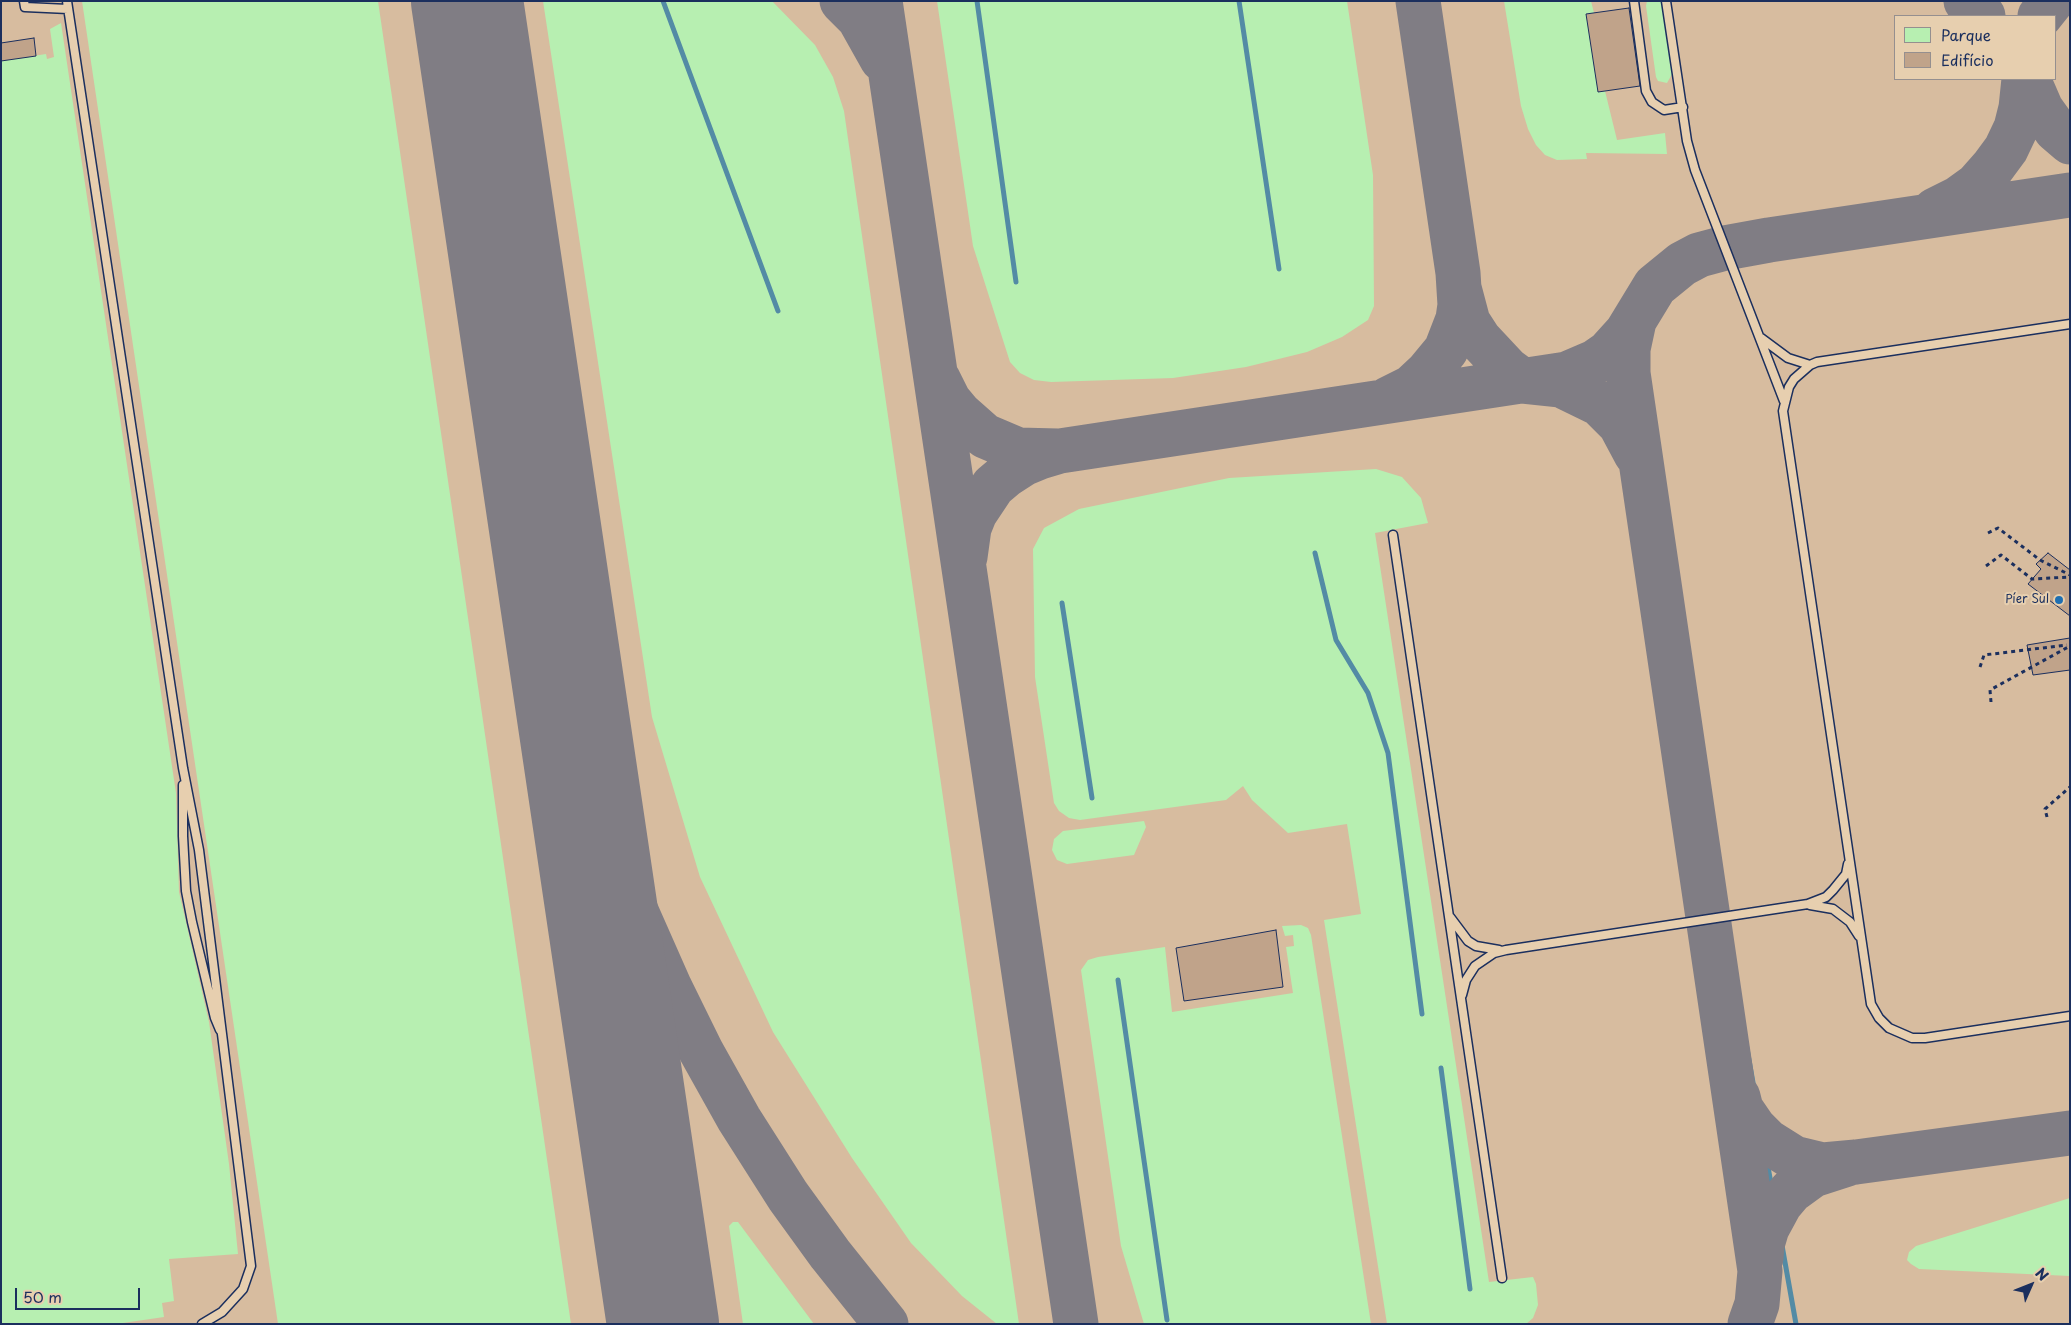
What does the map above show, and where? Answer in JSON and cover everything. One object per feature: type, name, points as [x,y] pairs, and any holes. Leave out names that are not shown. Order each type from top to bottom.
[{"type":"lane","points":[[24,1],[25,7],[68,5],[183,768],[199,850],[251,1266],[243,1289],[222,1312],[202,1324]]},
{"type":"lane","points":[[1634,1],[1646,91],[1652,102],[1664,110],[1683,107]]},
{"type":"lane","points":[[1666,1],[1687,141],[1695,170],[1784,402],[1785,420],[1871,1004],[1879,1018],[1889,1028],[1912,1038],[1925,1038],[2070,1016]]},
{"type":"lane","points":[[1784,402],[1794,379],[1810,365],[1823,361],[2070,324]]},
{"type":"lane","points":[[1759,337],[1788,358],[1810,365]]},
{"type":"lane","points":[[1392,535],[1502,1278]]},
{"type":"lane","points":[[183,768],[183,836],[186,890],[215,1018],[224,1038]]},
{"type":"lane","points":[[1461,1002],[1466,980],[1475,966],[1494,953],[1808,904],[1826,897],[1840,882],[1846,874],[1849,856]]},
{"type":"lane","points":[[1808,904],[1833,909],[1850,922],[1860,938]]},
{"type":"lane","points":[[1448,913],[1461,934],[1468,941],[1485,948],[1506,950]]},
{"type":"path","points":[[1988,533],[1998,528],[2040,560],[2070,576]]},
{"type":"path","points":[[1986,566],[2001,555],[2032,579],[2070,576]]},
{"type":"path","points":[[1980,667],[1984,655],[2070,645]]},
{"type":"path","points":[[1991,702],[1990,690],[2070,645]]},
{"type":"path","points":[[2047,817],[2045,809],[2070,787]]},
{"type":"shaded area","points":[[1,1],[2070,1],[2070,1324],[1,1324]]},
{"type":"green space","points":[[82,1],[378,1],[571,1324],[278,1324]]},
{"type":"green space","points":[[543,1],[772,1],[815,45],[833,77],[844,111],[1019,1324],[997,1324],[962,1296],[911,1243],[852,1158],[773,1032],[700,877],[652,717]]},
{"type":"green space","points":[[937,1],[1347,1],[1373,175],[1374,306],[1368,320],[1342,337],[1307,352],[1246,367],[1173,378],[1051,382],[1034,380],[1020,373],[1010,362],[973,246]]},
{"type":"green space","points":[[1504,1],[1591,1],[1594,13],[1598,92],[1605,91],[1617,140],[1665,133],[1667,154],[1586,153],[1587,159],[1557,160],[1545,155],[1536,145],[1528,129],[1521,106]]},
{"type":"green space","points":[[1647,1],[1660,1],[1662,4],[1672,74],[1667,83],[1658,81],[1656,77],[1646,6]]},
{"type":"green space","points":[[61,23],[176,793],[179,892],[209,1022],[229,1164],[238,1254],[169,1259],[174,1301],[162,1303],[164,1317],[116,1324],[1,1324],[1,61],[46,54],[47,59],[54,57],[50,29]]},
{"type":"green space","points":[[1376,469],[1402,477],[1421,498],[1428,523],[1375,533],[1489,1282],[1533,1277],[1536,1284],[1538,1305],[1533,1318],[1526,1324],[1387,1324],[1324,920],[1361,914],[1347,824],[1288,833],[1252,800],[1243,786],[1226,800],[1080,820],[1069,818],[1059,811],[1054,803],[1035,677],[1033,549],[1044,528],[1079,509],[1229,478]]},
{"type":"green space","points":[[1144,821],[1146,827],[1134,855],[1067,864],[1057,860],[1052,850],[1054,839],[1063,831]]},
{"type":"green space","points":[[1301,925],[1308,928],[1311,935],[1371,1324],[1144,1324],[1121,1246],[1081,970],[1088,960],[1098,957],[1165,947],[1172,1012],[1293,993],[1286,947],[1294,946],[1293,935],[1285,936],[1282,926]]},
{"type":"green space","points":[[2070,1198],[2070,1276],[1919,1269],[1907,1260],[1909,1252],[1916,1246]]},
{"type":"green space","points":[[733,1222],[738,1222],[814,1324],[743,1324],[729,1226]]},
{"type":"building","points":[[1629,8],[1640,86],[1598,92],[1586,14]]},
{"type":"building","points":[[34,38],[36,56],[1,61],[1,43]]},
{"type":"building","name":"Píer Sul","points":[[2048,553],[2070,570],[2070,616],[2028,584],[2041,569],[2036,564]]},
{"type":"building","name":"Píer Sul","points":[[2070,638],[2070,670],[2033,675],[2027,645]]},
{"type":"building","points":[[1276,930],[1283,987],[1184,1001],[1176,948]]},
{"type":"waterway","points":[[663,1],[778,311]]},
{"type":"waterway","points":[[977,1],[1016,282]]},
{"type":"waterway","points":[[1239,1],[1279,269]]},
{"type":"waterway","points":[[1315,553],[1336,640],[1368,693],[1388,753],[1422,1014]]},
{"type":"waterway","points":[[1062,603],[1092,798]]},
{"type":"waterway","points":[[1726,931],[1796,1324]]},
{"type":"waterway","points":[[1118,980],[1167,1320]]},
{"type":"waterway","points":[[1441,1068],[1470,1289]]},
{"type":"taxiway","points":[[842,1],[859,18],[882,59]]},
{"type":"taxiway","points":[[880,1],[1076,1324]]},
{"type":"taxiway","points":[[1388,399],[1412,387],[1427,373],[1446,350],[1458,319],[1460,305],[1458,273],[1418,1]]},
{"type":"taxiway","points":[[1966,1],[1982,15]]},
{"type":"taxiway","points":[[2041,15],[2052,1]]},
{"type":"taxiway","points":[[1935,210],[1959,198],[1977,185],[2006,149],[2016,128],[2021,108],[2024,80]]},
{"type":"taxiway","points":[[2028,80],[2041,109],[2056,130],[2070,142]]},
{"type":"taxiway","points":[[965,557],[969,528],[975,513],[993,486],[1023,464],[1040,457],[1060,451],[1567,374],[1595,362],[1608,353],[1627,332],[1655,286],[1682,264],[1699,255],[1769,240],[2070,195]]},
{"type":"taxiway","points":[[1459,288],[1468,322],[1479,339],[1508,370],[1523,381],[1561,385],[1600,404],[1620,424],[1636,454]]},
{"type":"taxiway","points":[[1634,321],[1628,349],[1628,373],[1760,1271],[1757,1304],[1750,1324]]},
{"type":"taxiway","points":[[938,379],[949,401],[959,413],[985,436],[1018,450],[1058,451]]},
{"type":"taxiway","points":[[581,768],[632,902],[670,988],[701,1051],[739,1119],[788,1196],[830,1254],[886,1324]]},
{"type":"taxiway","points":[[1738,1097],[1741,1109],[1754,1128],[1767,1141],[1794,1158],[1823,1165],[2070,1133]]},
{"type":"taxiway","points":[[1761,1258],[1762,1245],[1767,1228],[1780,1204],[1791,1191],[1813,1175],[1847,1164]]},
{"type":"runway","points":[[467,1],[663,1324]]},
{"type":"place","name":"Píer Sul","points":[[2059,600]]}]
